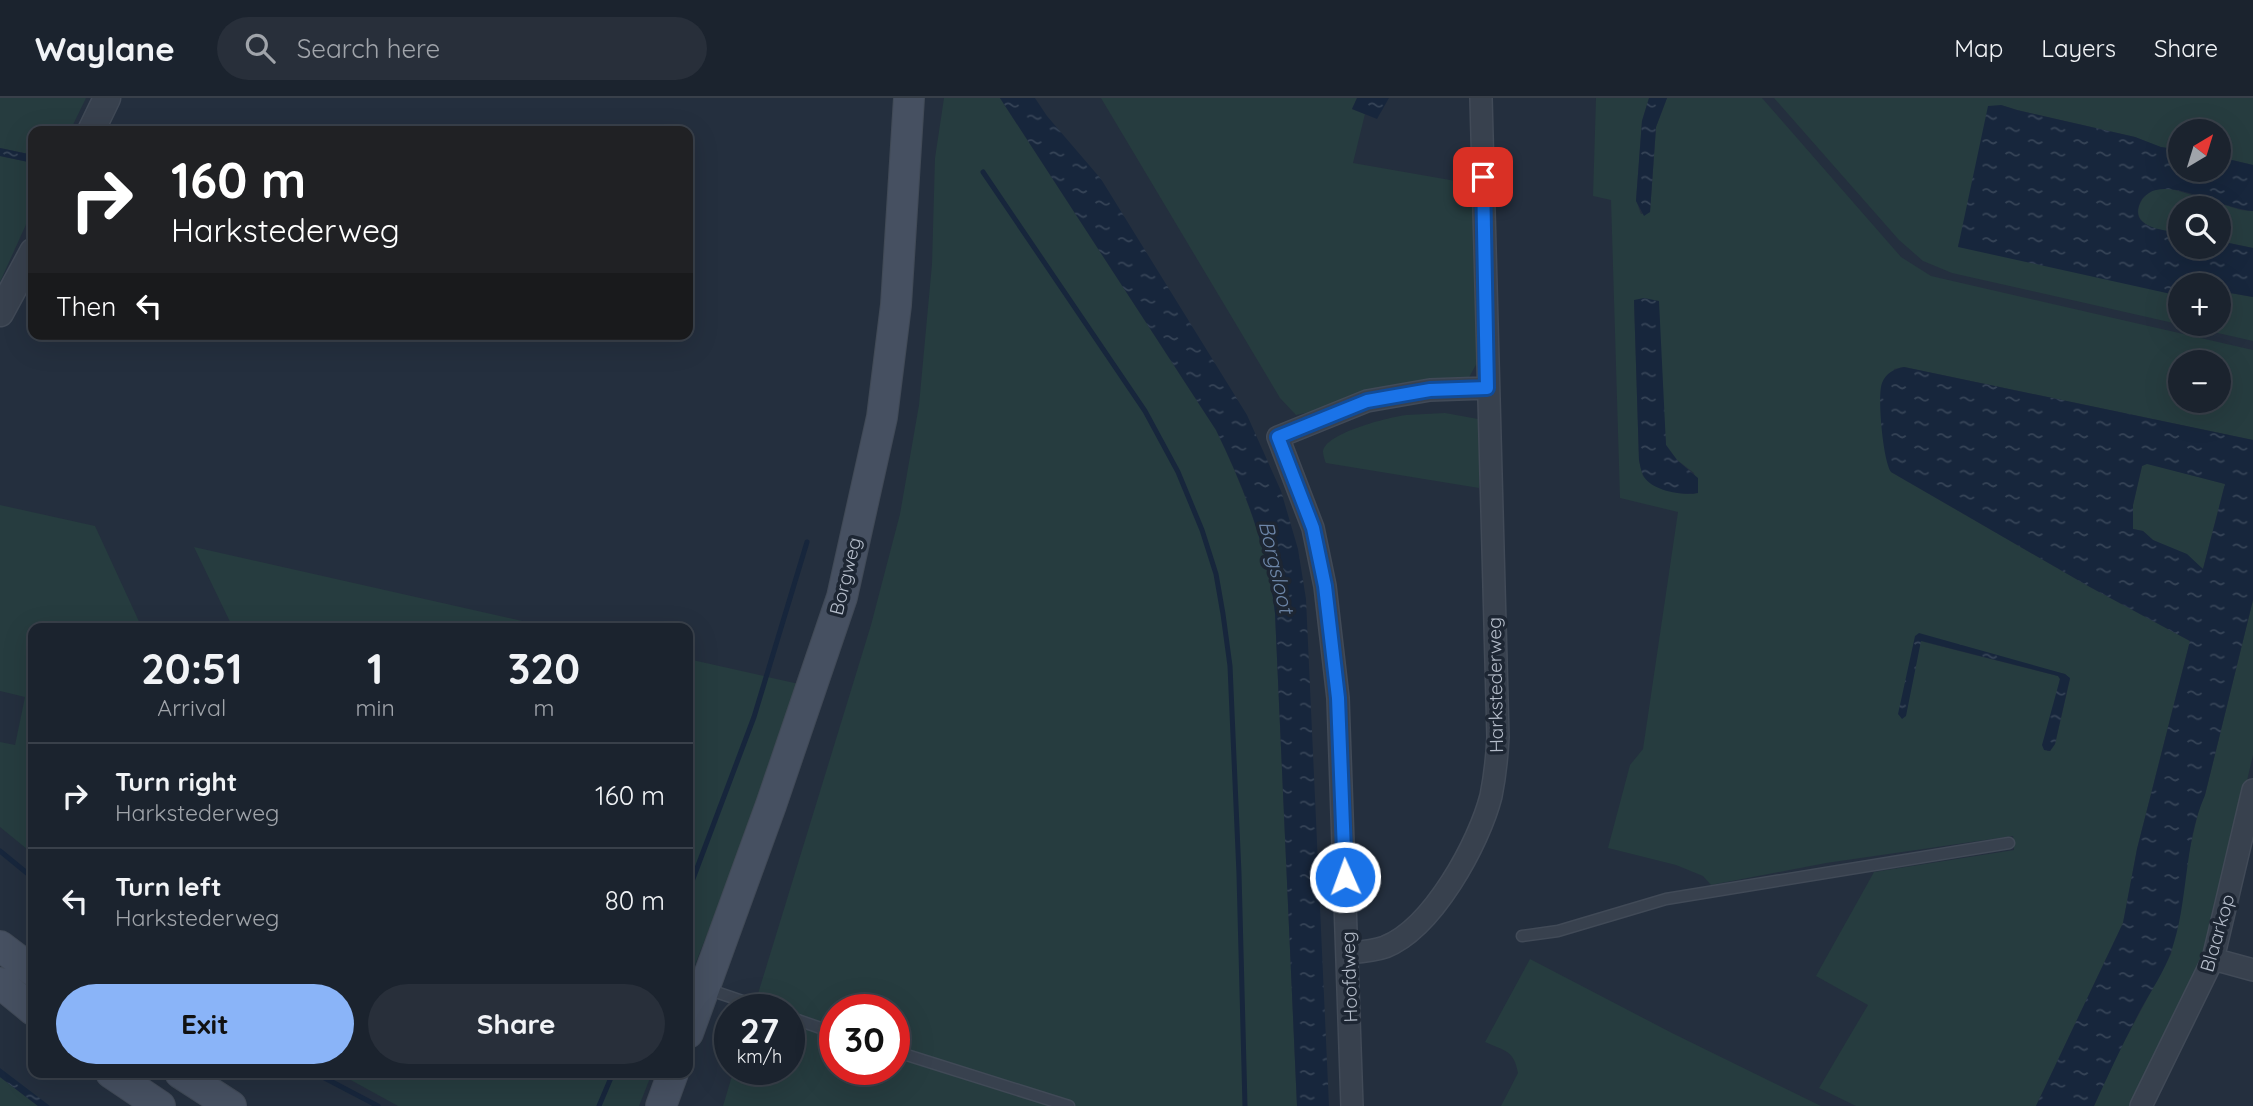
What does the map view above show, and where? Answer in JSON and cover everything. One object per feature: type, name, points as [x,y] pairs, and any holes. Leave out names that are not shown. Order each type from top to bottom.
[{"type":"main road","name":"Borgweg","points":[[693,1018],[771,805],[842,597],[882,417],[896,305],[909,98]]},
{"type":"main road","points":[[0,946],[28,967]]},
{"type":"main road","points":[[0,983],[28,1006]]},
{"type":"main road","points":[[118,1078],[160,1106]]},
{"type":"main road","points":[[188,1078],[231,1106]]},
{"type":"main road","points":[[661,1106],[671,1078]]},
{"type":"street","points":[[93,126],[107,98]]},
{"type":"street","name":"Harkstederweg","points":[[1348,953],[1384,948],[1409,932],[1450,885],[1475,838],[1490,798],[1497,760],[1481,98]]},
{"type":"street","points":[[0,313],[28,261]]},
{"type":"street","name":"Hoofdweg","points":[[1352,1106],[1338,698],[1325,586],[1313,528],[1278,437],[1367,401],[1430,390],[1487,388]]},
{"type":"street","name":"Blaarkop","points":[[2141,1106],[2213,958],[2253,790]]},
{"type":"street","points":[[2213,958],[2253,970]]},
{"type":"lane","points":[[1522,936],[1558,931],[1666,899],[2009,843]]},
{"type":"lane","points":[[704,988],[722,994]]},
{"type":"lane","points":[[910,1056],[1069,1106]]},
{"type":"green space","points":[[0,98],[86,98],[72,126],[28,126],[28,154],[0,148]]},
{"type":"green space","points":[[944,98],[1000,98],[1216,430],[1236,474],[1261,542],[1275,613],[1297,1106],[723,1106],[729,1085],[805,1085],[805,994],[758,994],[871,625],[900,514],[919,405],[932,264],[935,158]]},
{"type":"green space","points":[[1101,98],[1357,98],[1352,109],[1365,114],[1353,163],[1473,184],[1477,363],[1468,379],[1296,415],[1280,398]]},
{"type":"green space","points":[[1596,98],[1649,98],[1642,121],[1636,200],[1641,214],[1650,212],[1656,127],[1667,98],[1762,98],[1901,257],[1931,276],[2168,330],[2168,336],[2192,336],[2253,350],[2253,440],[1904,367],[1894,369],[1891,472],[2090,587],[2190,641],[2137,849],[2123,923],[2036,1106],[1856,1106],[1819,1088],[1868,1005],[1816,976],[1874,872],[2014,850],[2013,836],[1826,863],[1711,885],[1703,876],[1676,865],[1608,848],[1630,765],[1643,749],[1678,512],[1620,498],[1611,200],[1593,196]],"holes":[[[1634,300],[1664,422],[1666,445],[1677,460],[1694,473],[1698,493],[1669,490],[1643,476],[1639,460]],[[1920,641],[2065,674],[2070,679],[2055,744],[2050,751],[2047,751],[2060,679],[2058,676]]]},
{"type":"green space","points":[[1774,98],[2253,98],[2253,165],[2231,160],[2231,119],[2168,119],[2168,148],[2135,137],[2001,105],[1958,246],[2168,292],[2168,322],[1952,273],[1923,261],[1899,240]]},
{"type":"green space","points":[[0,156],[28,162],[28,220],[0,282]]},
{"type":"green space","points":[[2157,189],[2172,189],[2195,196],[2168,196],[2168,231],[2155,229],[2139,217],[2140,203],[2146,195]]},
{"type":"green space","points":[[2231,207],[2253,211],[2253,248],[2231,243]]},
{"type":"green space","points":[[2231,293],[2253,297],[2253,341],[2231,336]]},
{"type":"green space","points":[[1445,413],[1478,419],[1479,488],[1326,463],[1323,452],[1326,445],[1345,432],[1398,416]]},
{"type":"green space","points":[[2147,463],[2225,484],[2203,569],[2153,540],[2143,531],[2133,529],[2133,505],[2142,466]]},
{"type":"green space","points":[[0,505],[95,526],[140,623],[28,623],[28,850],[0,827],[0,742],[15,745],[25,697],[0,691]]},
{"type":"green space","points":[[194,547],[531,623],[231,623]]},
{"type":"green space","points":[[2253,600],[2253,755],[2212,931],[2202,960],[2131,1106],[2094,1106],[2117,1055],[2171,954],[2190,847]]},
{"type":"green space","points":[[693,660],[799,684],[693,970]]},
{"type":"green space","points":[[1530,959],[1821,1106],[1501,1106],[1518,1073],[1516,1065],[1508,1052],[1485,1042]]},
{"type":"green space","points":[[0,1077],[38,1106],[0,1106]]},
{"type":"green space","points":[[347,1078],[650,1078],[639,1106],[398,1106]]},
{"type":"water","name":"Borgsloot","points":[[1000,98],[1035,98],[1101,179],[1247,415],[1281,491],[1298,549],[1306,599],[1329,1106],[1297,1106],[1275,613],[1261,542],[1236,474],[1216,430]]},
{"type":"water","points":[[1357,98],[1389,98],[1377,119],[1352,109]]},
{"type":"water","points":[[1649,98],[1667,98],[1656,127],[1650,212],[1644,216],[1636,201],[1642,121]]},
{"type":"water","points":[[2001,105],[2135,137],[2168,148],[2168,182],[2231,182],[2231,160],[2253,165],[2253,211],[2231,206],[2231,196],[2199,196],[2166,189],[2146,195],[2138,211],[2139,218],[2144,223],[2168,231],[2168,259],[2231,259],[2231,243],[2253,248],[2253,297],[2231,293],[2231,273],[2168,273],[2168,293],[1958,247],[1988,106]]},
{"type":"water","points":[[0,148],[28,154],[28,162],[0,156]]},
{"type":"water","points":[[1644,298],[1659,301],[1666,445],[1677,460],[1698,478],[1698,493],[1684,494],[1661,489],[1648,482],[1641,471],[1634,300]]},
{"type":"water","points":[[1904,367],[2253,440],[2253,600],[2193,834],[2177,933],[2165,967],[2141,1009],[2094,1106],[2036,1106],[2123,923],[2137,849],[2190,641],[2090,587],[1891,472],[1883,442],[1881,390],[1882,383],[1891,372]],"holes":[[[2147,464],[2225,484],[2203,569],[2187,554],[2153,540],[2143,531],[2133,529],[2133,505],[2142,466]]]},
{"type":"water","points":[[1919,633],[2065,674],[2070,678],[2055,744],[2050,751],[2044,750],[2042,745],[2060,679],[2058,676],[1921,641],[1906,716],[1902,719],[1898,714],[1915,636]]},
{"type":"water","points":[[0,1068],[50,1106],[38,1106],[0,1077]]},
{"type":"waterway","points":[[983,172],[1145,411],[1178,472],[1202,530],[1216,574],[1230,666],[1245,1106]]},
{"type":"waterway","points":[[693,879],[754,717],[807,542]]},
{"type":"waterway","points":[[0,851],[28,874]]},
{"type":"waterway","points":[[325,1078],[378,1106]]},
{"type":"waterway","points":[[599,1106],[611,1078]]},
{"type":"route","points":[[1345,877],[1338,698],[1325,586],[1313,528],[1278,437],[1367,401],[1430,390],[1487,388],[1483,177]]}]
